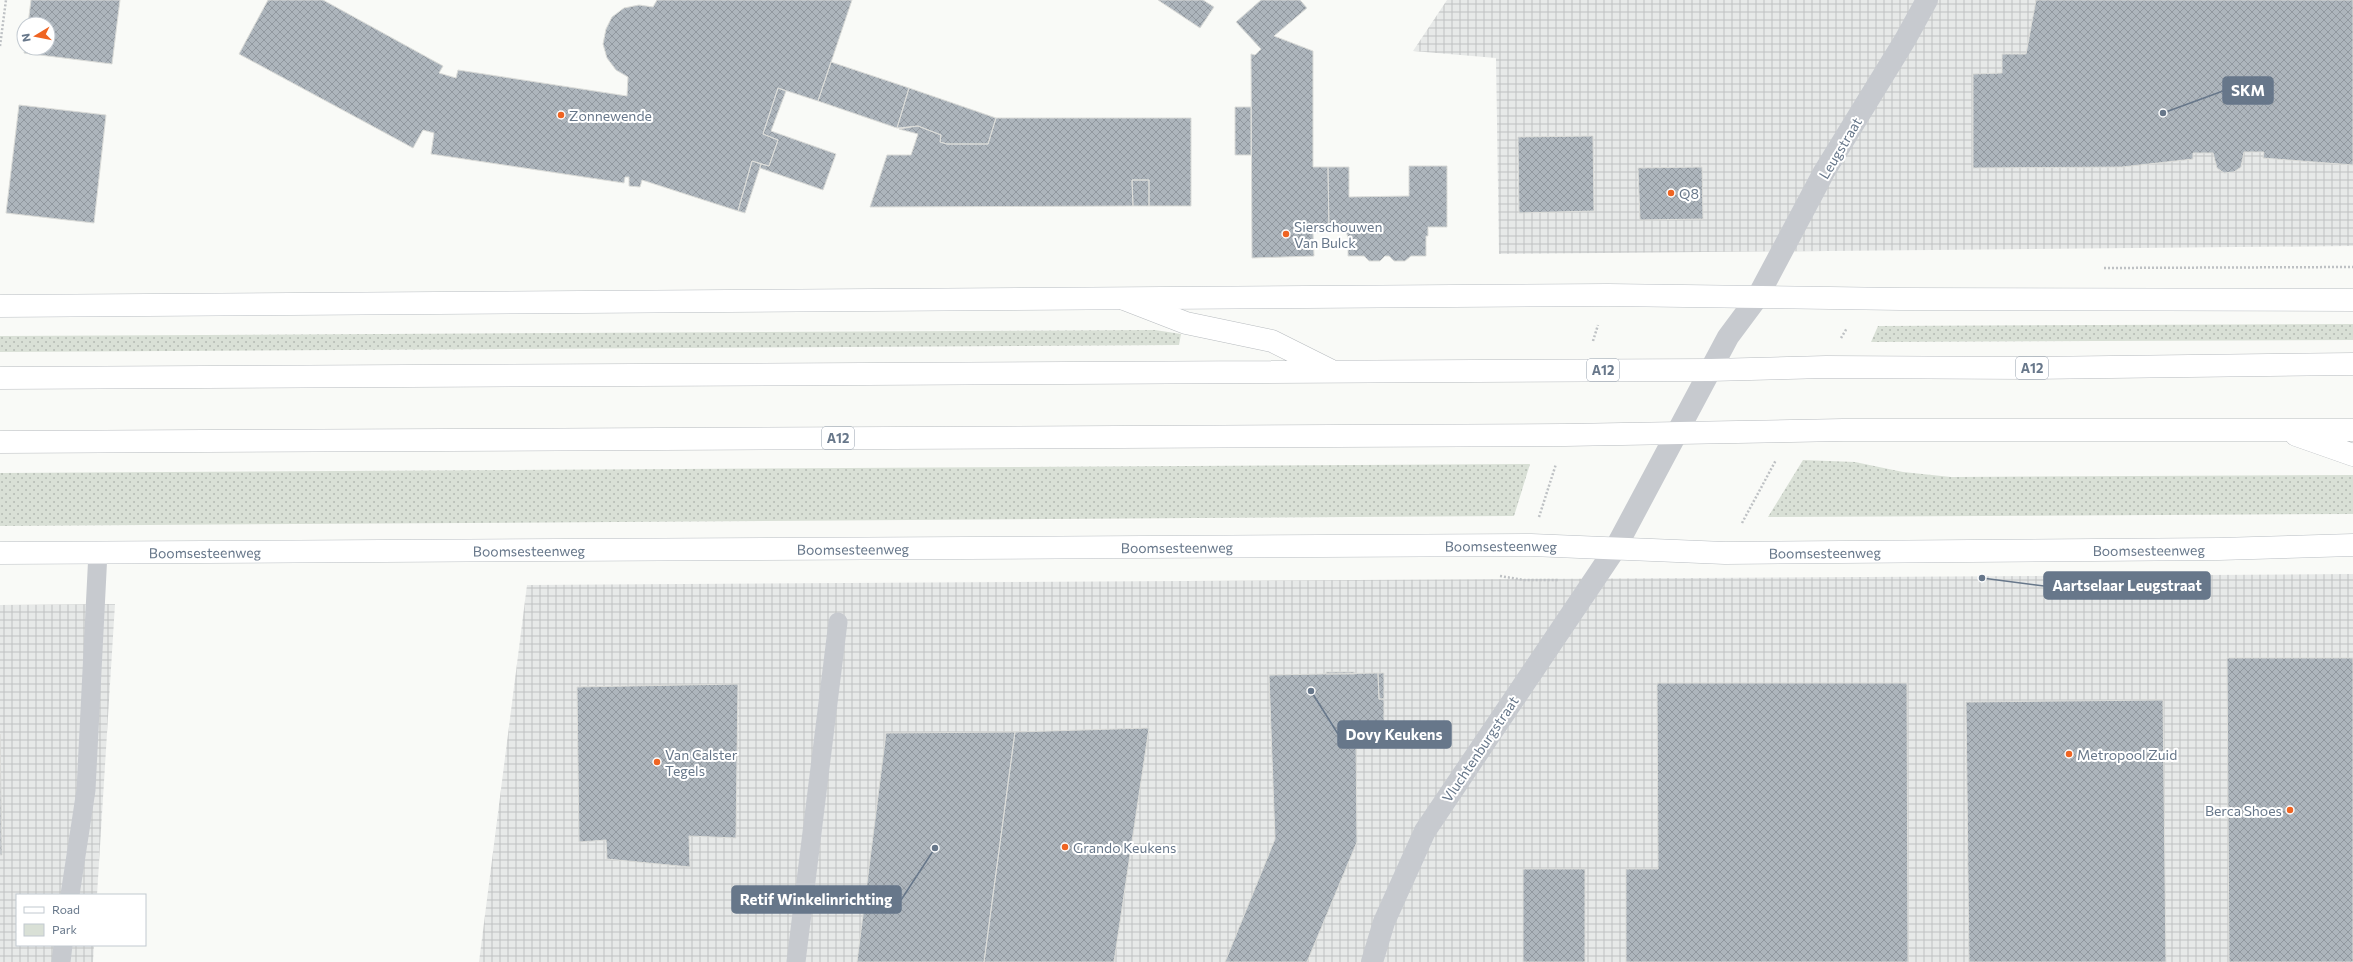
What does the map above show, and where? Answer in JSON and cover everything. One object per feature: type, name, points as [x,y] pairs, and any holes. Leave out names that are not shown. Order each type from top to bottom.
[{"type":"main road","points":[[0,306],[1608,295],[1757,298],[2353,300]]},
{"type":"main road","points":[[1124,299],[1186,323],[1272,341],[1334,372]]},
{"type":"main road","name":"A12","points":[[0,378],[1711,370],[1833,367],[2027,368],[2353,364]]},
{"type":"main road","points":[[2282,429],[2353,455]]},
{"type":"main road","name":"A12","points":[[0,442],[1565,435],[1842,430],[2353,430]]},
{"type":"main road","name":"Boomsesteenweg","points":[[0,553],[1500,545],[1733,553],[2219,549],[2353,545]]},
{"type":"street","name":"Leugstraat","points":[[1675,432],[1711,370],[1728,337],[1757,298],[1824,172],[1905,40],[1927,0]]},
{"type":"street","name":"Vluchtenburgstraat","points":[[1372,962],[1384,922],[1425,831],[1614,549],[1675,432]]},
{"type":"lane","points":[[70,894],[86,790],[98,552]]},
{"type":"lane","points":[[796,962],[838,622]]},
{"type":"lane","points":[[61,962],[63,946]]},
{"type":"path","points":[[0,46],[6,0]]},
{"type":"path","points":[[2099,268],[2353,267]]},
{"type":"shaded area","points":[[1447,0],[2353,0],[2353,246],[1499,254],[1496,58],[1413,51]]},
{"type":"shaded area","points":[[2353,574],[2353,962],[479,962],[527,585]]},
{"type":"shaded area","points":[[115,604],[97,894],[16,894],[16,946],[94,946],[93,962],[0,962],[0,605]]},
{"type":"green space","points":[[2353,324],[2353,340],[1871,342],[1878,326]]},
{"type":"green space","points":[[1155,330],[1181,334],[1179,345],[0,352],[0,336]]},
{"type":"green space","points":[[1803,460],[1855,462],[1903,472],[1951,477],[2353,475],[2353,514],[1768,517]]},
{"type":"green space","points":[[1530,464],[1514,516],[0,526],[0,473]]},
{"type":"building","points":[[31,0],[120,0],[112,64],[48,56],[56,56],[56,16],[29,16]]},
{"type":"building","name":"Zonnewende","points":[[268,0],[323,0],[443,66],[439,73],[456,78],[458,70],[627,96],[628,77],[616,70],[607,58],[603,44],[606,29],[612,17],[624,8],[639,5],[653,7],[657,0],[852,0],[818,101],[778,88],[763,134],[778,140],[769,166],[752,161],[738,211],[642,180],[640,187],[629,186],[629,177],[625,177],[624,183],[431,154],[434,133],[423,130],[413,148],[239,54]]},
{"type":"building","points":[[1158,0],[1203,0],[1214,7],[1200,28]]},
{"type":"building","points":[[1261,0],[1300,0],[1307,8],[1274,36],[1313,51],[1313,167],[1328,167],[1329,232],[1313,233],[1314,256],[1252,258],[1251,54],[1255,55],[1261,49],[1236,22]]},
{"type":"building","points":[[2036,0],[2353,0],[2353,165],[2263,158],[2264,152],[2244,152],[2241,167],[2234,172],[2224,173],[2217,168],[2213,153],[2193,153],[2193,159],[2122,167],[1973,168],[1973,74],[2002,73],[2002,54],[2026,54]]},
{"type":"building","points":[[831,62],[909,88],[897,128],[818,101]]},
{"type":"building","points":[[778,88],[786,91],[771,131],[836,154],[823,190],[760,168],[761,164],[769,166],[778,140],[763,134]]},
{"type":"building","points":[[909,88],[996,118],[988,144],[947,144],[940,142],[941,135],[918,126],[897,128]]},
{"type":"building","points":[[19,105],[106,115],[94,223],[6,213]]},
{"type":"building","points":[[1235,107],[1251,107],[1251,155],[1235,155]]},
{"type":"building","points":[[996,118],[1191,118],[1191,206],[1149,206],[1149,180],[1132,180],[1133,206],[870,207],[887,155],[911,155],[918,134],[899,129],[918,126],[941,135],[940,142],[947,144],[988,144]]},
{"type":"building","points":[[1593,136],[1594,211],[1519,213],[1518,137]]},
{"type":"building","points":[[752,161],[761,164],[745,213],[738,211]]},
{"type":"building","points":[[1409,166],[1447,166],[1447,227],[1428,227],[1428,236],[1426,236],[1426,256],[1411,256],[1405,261],[1394,261],[1389,256],[1385,256],[1380,261],[1369,261],[1364,256],[1348,256],[1348,237],[1346,232],[1329,232],[1328,167],[1349,167],[1349,197],[1409,196]]},
{"type":"building","name":"Q8","points":[[1702,167],[1703,219],[1640,220],[1638,168]]},
{"type":"building","points":[[1132,180],[1149,180],[1149,206],[1133,206]]},
{"type":"building","name":"Berca Shoes","points":[[2227,658],[2353,658],[2353,962],[2229,962]]},
{"type":"building","points":[[1326,672],[1354,672],[1355,674],[1326,674]]},
{"type":"building","points":[[1378,673],[1379,699],[1384,699],[1384,736],[1356,736],[1357,842],[1307,962],[1225,962],[1275,839],[1269,675]]},
{"type":"building","points":[[1378,673],[1384,673],[1384,699],[1379,699]]},
{"type":"building","points":[[1657,683],[1907,683],[1908,962],[1626,962],[1626,869],[1658,869]]},
{"type":"building","name":"Van Calster Tegels","points":[[738,684],[736,838],[689,836],[690,867],[607,859],[606,840],[579,842],[577,687]]},
{"type":"building","points":[[2163,700],[2166,962],[1969,962],[1966,702]]},
{"type":"building","name":"Grando Keukens","points":[[1149,728],[1114,962],[984,962],[1015,732]]},
{"type":"building","points":[[1015,732],[984,962],[857,962],[886,733]]},
{"type":"building","points":[[0,734],[2,855],[0,855]]},
{"type":"building","points":[[1523,869],[1585,869],[1585,962],[1523,962]]},
{"type":"place","name":"SKM","points":[[2163,113]]},
{"type":"place","name":"Zonnewende","points":[[561,115]]},
{"type":"place","name":"Q8","points":[[1671,193]]},
{"type":"place","name":"Sierschouwen Van Bulck","points":[[1286,234]]},
{"type":"place","name":"Aartselaar Leugstraat","points":[[1982,578]]},
{"type":"place","name":"Dovy Keukens","points":[[1311,691]]},
{"type":"place","name":"Metropool Zuid","points":[[2069,754]]},
{"type":"place","name":"Van Calster Tegels","points":[[657,762]]},
{"type":"place","name":"Berca Shoes","points":[[2290,810]]},
{"type":"place","name":"Grando Keukens","points":[[1065,847]]},
{"type":"place","name":"Retif Winkelinrichting","points":[[935,848]]}]
